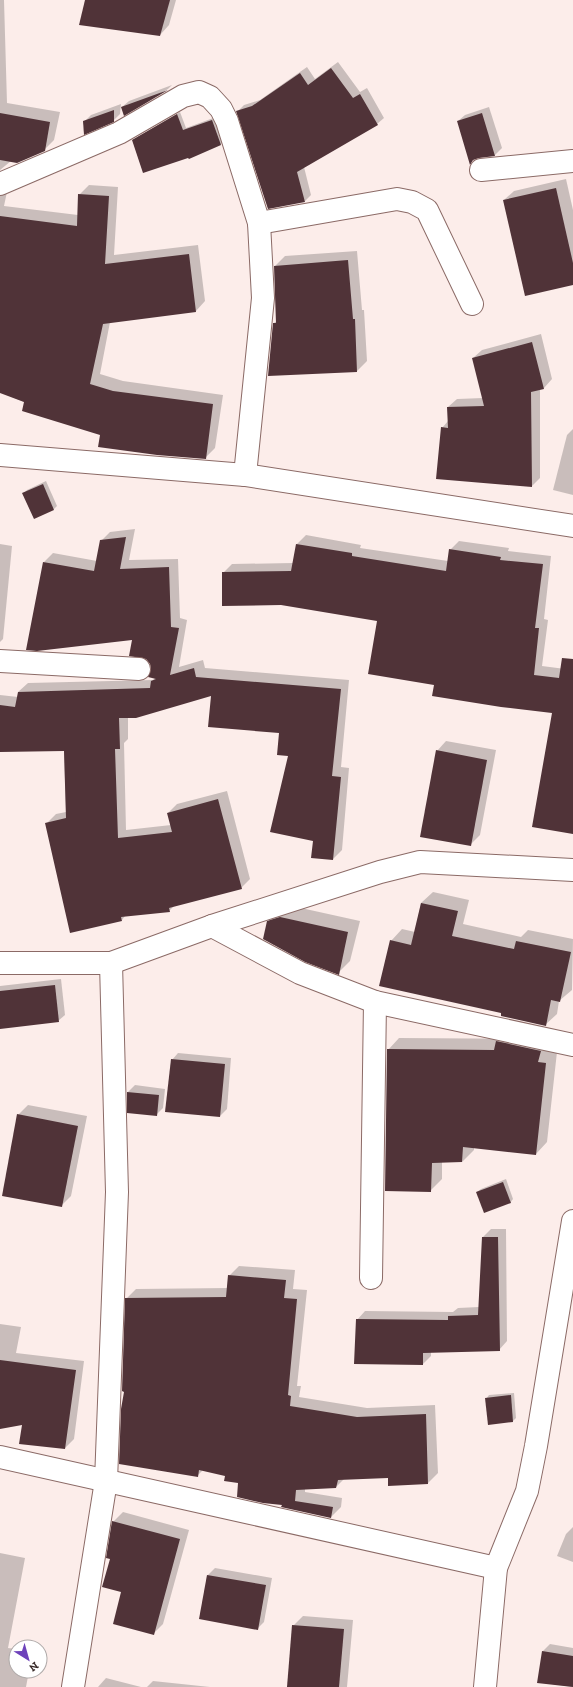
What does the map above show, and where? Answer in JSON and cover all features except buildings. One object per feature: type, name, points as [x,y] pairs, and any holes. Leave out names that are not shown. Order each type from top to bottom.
[{"type":"street","points":[[0,184],[119,133],[183,96],[199,92],[210,97],[221,109],[227,121],[259,223],[263,298],[245,474]]},
{"type":"street","points":[[481,170],[573,161]]},
{"type":"street","points":[[259,223],[397,199],[412,202],[427,210],[472,304]]},
{"type":"street","points":[[0,455],[245,474],[573,526]]},
{"type":"street","points":[[0,661],[139,669]]},
{"type":"street","points":[[0,963],[111,963],[212,926],[380,872],[420,862],[573,870]]},
{"type":"street","points":[[212,926],[300,973],[375,1002],[573,1045]]},
{"type":"street","points":[[73,1687],[106,1481],[117,1192],[111,963]]},
{"type":"street","points":[[371,1278],[375,1002]]},
{"type":"street","points":[[484,1687],[496,1568],[527,1491],[536,1446],[573,1221]]},
{"type":"street","points":[[0,1457],[496,1568]]}]
